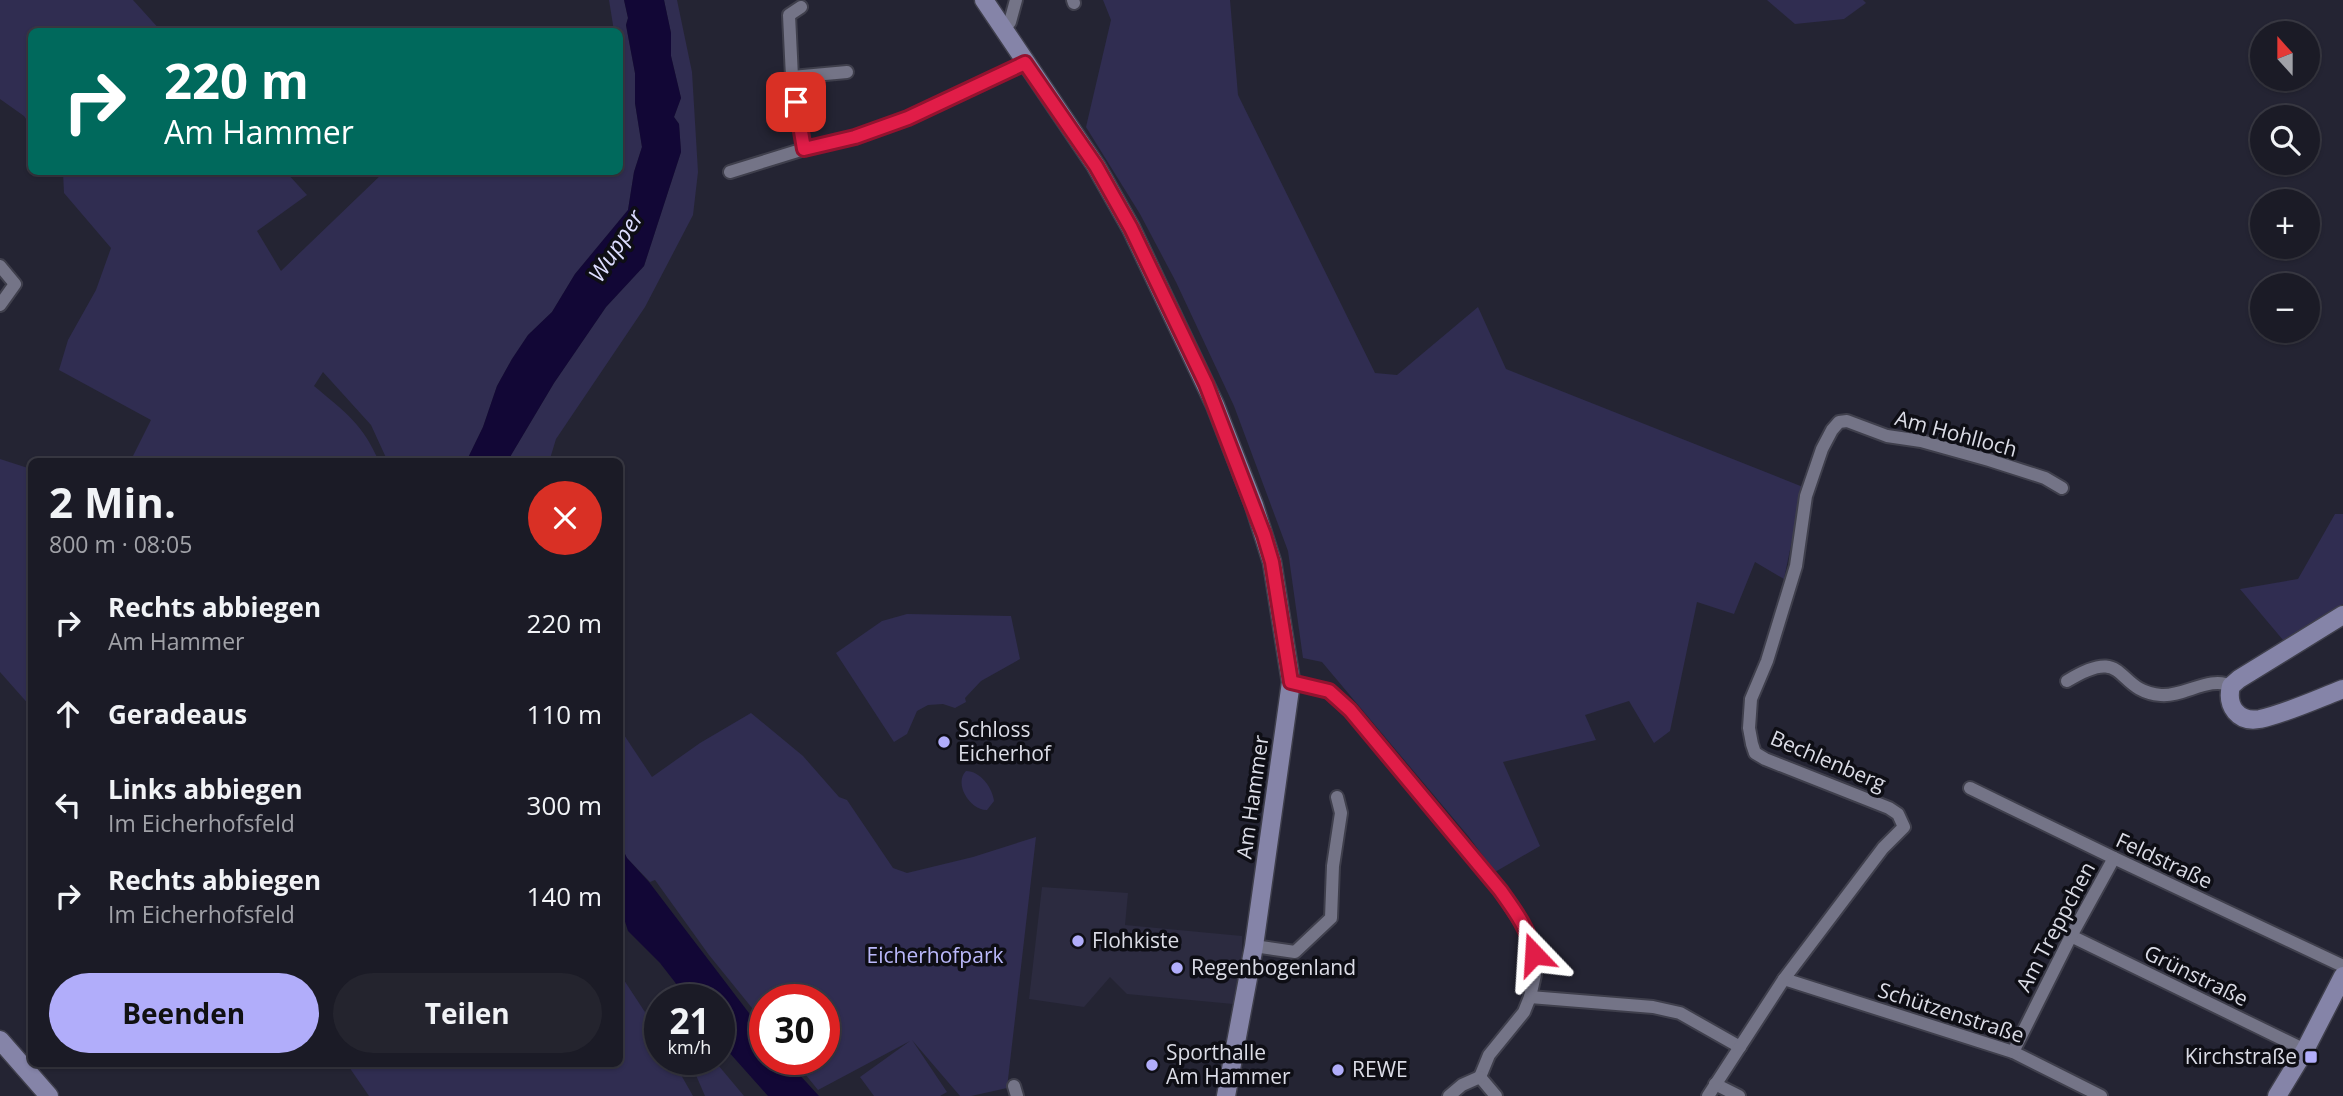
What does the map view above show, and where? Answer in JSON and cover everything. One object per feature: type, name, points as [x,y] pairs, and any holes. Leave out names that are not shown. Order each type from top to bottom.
[{"type":"main road","name":"Am Hammer","points":[[984,0],[1096,166],[1131,228],[1206,384],[1254,505],[1272,562],[1291,682],[1254,946],[1226,1096]]},
{"type":"main road","points":[[2343,615],[2239,679],[2231,686],[2230,704],[2234,712],[2242,718],[2258,720],[2343,689]]},
{"type":"main road","points":[[2277,1096],[2305,1050],[2343,976]]},
{"type":"main road","points":[[0,1040],[49,1096]]},
{"type":"street","points":[[1003,30],[1010,23],[1016,0]]},
{"type":"street","points":[[801,7],[789,15],[792,77],[804,149]]},
{"type":"street","points":[[730,172],[804,149],[855,137],[908,118],[1025,63]]},
{"type":"street","points":[[792,77],[846,72]]},
{"type":"street","points":[[0,266],[15,284],[0,305]]},
{"type":"street","name":"Am Hohlloch","points":[[1839,422],[1847,421],[1887,436],[1989,460],[2045,478],[2062,488]]},
{"type":"street","name":"Bechlenberg","points":[[1708,1096],[1784,979],[1883,848],[1903,827],[1898,814],[1889,808],[1765,760],[1755,753],[1749,729],[1751,699],[1767,661],[1796,566],[1806,496],[1822,449],[1839,422]]},
{"type":"street","points":[[2067,681],[2099,665],[2112,667],[2139,688],[2157,695],[2175,694],[2216,682],[2231,686]]},
{"type":"street","points":[[1291,682],[1329,691],[1350,710],[1500,890],[1530,936],[1535,975],[1524,1012],[1489,1055],[1480,1077],[1462,1085],[1449,1096]]},
{"type":"street","name":"Feldstraße","points":[[1970,788],[2343,966]]},
{"type":"street","points":[[1254,946],[1295,952],[1331,918],[1332,866],[1341,813],[1337,797]]},
{"type":"street","name":"Am Treppchen","points":[[2013,1052],[2071,936],[2114,858]]},
{"type":"street","name":"Grünstraße","points":[[2071,936],[2305,1050]]},
{"type":"street","name":"Schützenstraße","points":[[1784,979],[2013,1052],[2101,1096]]},
{"type":"street","points":[[1530,997],[1653,1007],[1680,1013],[1740,1047]]},
{"type":"street","points":[[1480,1077],[1496,1096]]},
{"type":"street","points":[[1715,1084],[1739,1096]]},
{"type":"shaded area","points":[[1042,887],[1128,893],[1125,925],[1242,936],[1242,959],[1233,1004],[1127,994],[1110,977],[1084,1007],[1029,999]]},
{"type":"green space","points":[[0,0],[133,0],[158,28],[28,28],[28,122],[0,99]]},
{"type":"green space","points":[[609,0],[624,0],[642,147],[634,172],[628,210],[575,274],[552,312],[528,335],[512,359],[497,386],[483,427],[468,458],[386,458],[371,425],[323,372],[314,386],[360,428],[377,458],[132,458],[151,420],[59,370],[68,340],[96,290],[111,248],[64,193],[63,175],[289,175],[307,195],[257,231],[281,271],[381,175],[623,175],[623,28],[614,28]]},
{"type":"green space","points":[[664,0],[677,0],[692,72],[698,172],[693,215],[645,307],[556,439],[550,458],[509,458],[554,383],[606,307],[644,266],[681,152],[679,124],[674,117],[681,98],[671,56],[671,33]]},
{"type":"green space","points":[[1103,0],[1230,0],[1238,95],[1375,373],[1397,375],[1478,307],[1506,369],[1803,487],[1784,579],[1755,562],[1734,614],[1697,602],[1670,731],[1654,743],[1629,701],[1585,715],[1596,740],[1503,762],[1540,846],[1495,872],[1469,837],[1322,662],[1303,658],[1288,551],[1234,406],[1176,282],[1140,214],[1086,127],[1111,20]]},
{"type":"green space","points":[[1767,0],[1863,0],[1866,3],[1844,19],[1795,24]]},
{"type":"green space","points":[[0,459],[28,468],[28,704],[0,672]]},
{"type":"green space","points":[[2335,514],[2343,514],[2343,604],[2283,640],[2240,589],[2298,579]]},
{"type":"green space","points":[[907,614],[1011,616],[1020,659],[981,681],[965,698],[966,702],[955,708],[943,704],[928,705],[917,711],[907,734],[894,742],[836,653],[882,621]]},
{"type":"green space","name":"Eicherhofpark","points":[[751,713],[803,756],[839,797],[847,800],[893,868],[907,873],[973,857],[1036,837],[1007,1088],[960,1096],[912,1040],[947,1092],[940,1096],[874,1096],[860,1077],[910,1041],[818,1090],[806,1075],[840,1075],[840,984],[749,984],[749,1004],[709,955],[655,880],[650,882],[627,858],[623,850],[623,734],[652,777],[700,743]]},
{"type":"green space","points":[[966,771],[980,777],[991,790],[994,801],[987,810],[975,806],[966,796],[962,783]]},
{"type":"green space","points":[[623,979],[644,1011],[644,1075],[681,1075],[693,1096],[369,1096],[349,1067],[623,1067]]},
{"type":"green space","points":[[696,1075],[726,1075],[744,1096],[705,1096]]},
{"type":"water","name":"Wupper","points":[[624,0],[664,0],[671,33],[671,56],[681,98],[674,117],[679,124],[681,152],[644,266],[606,307],[554,383],[509,458],[468,458],[483,427],[497,386],[512,359],[528,335],[552,312],[575,274],[628,210],[634,172],[642,147],[635,103],[635,73],[626,25],[628,18]]},
{"type":"water","points":[[623,850],[727,984],[676,984],[628,931],[623,915]]},
{"type":"water","points":[[735,995],[749,1013],[749,1075],[735,1059]]},
{"type":"water","points":[[749,1075],[800,1075],[819,1096],[768,1096]]},
{"type":"place","name":"Schloss Eicherhof","points":[[944,742]]},
{"type":"place","name":"Flohkiste","points":[[1078,941]]},
{"type":"place","name":"Regenbogenland","points":[[1177,968]]},
{"type":"place","name":"Kirchstraße","points":[[2311,1057]]},
{"type":"place","name":"Sporthalle Am Hammer","points":[[1152,1065]]},
{"type":"place","name":"REWE","points":[[1338,1070]]},
{"type":"route","points":[[796,102],[804,149],[855,137],[908,118],[1025,63],[1096,166],[1131,228],[1206,384],[1254,505],[1272,562],[1291,682],[1329,691],[1350,710],[1500,890],[1522,920],[1530,936],[1534,954]]}]
